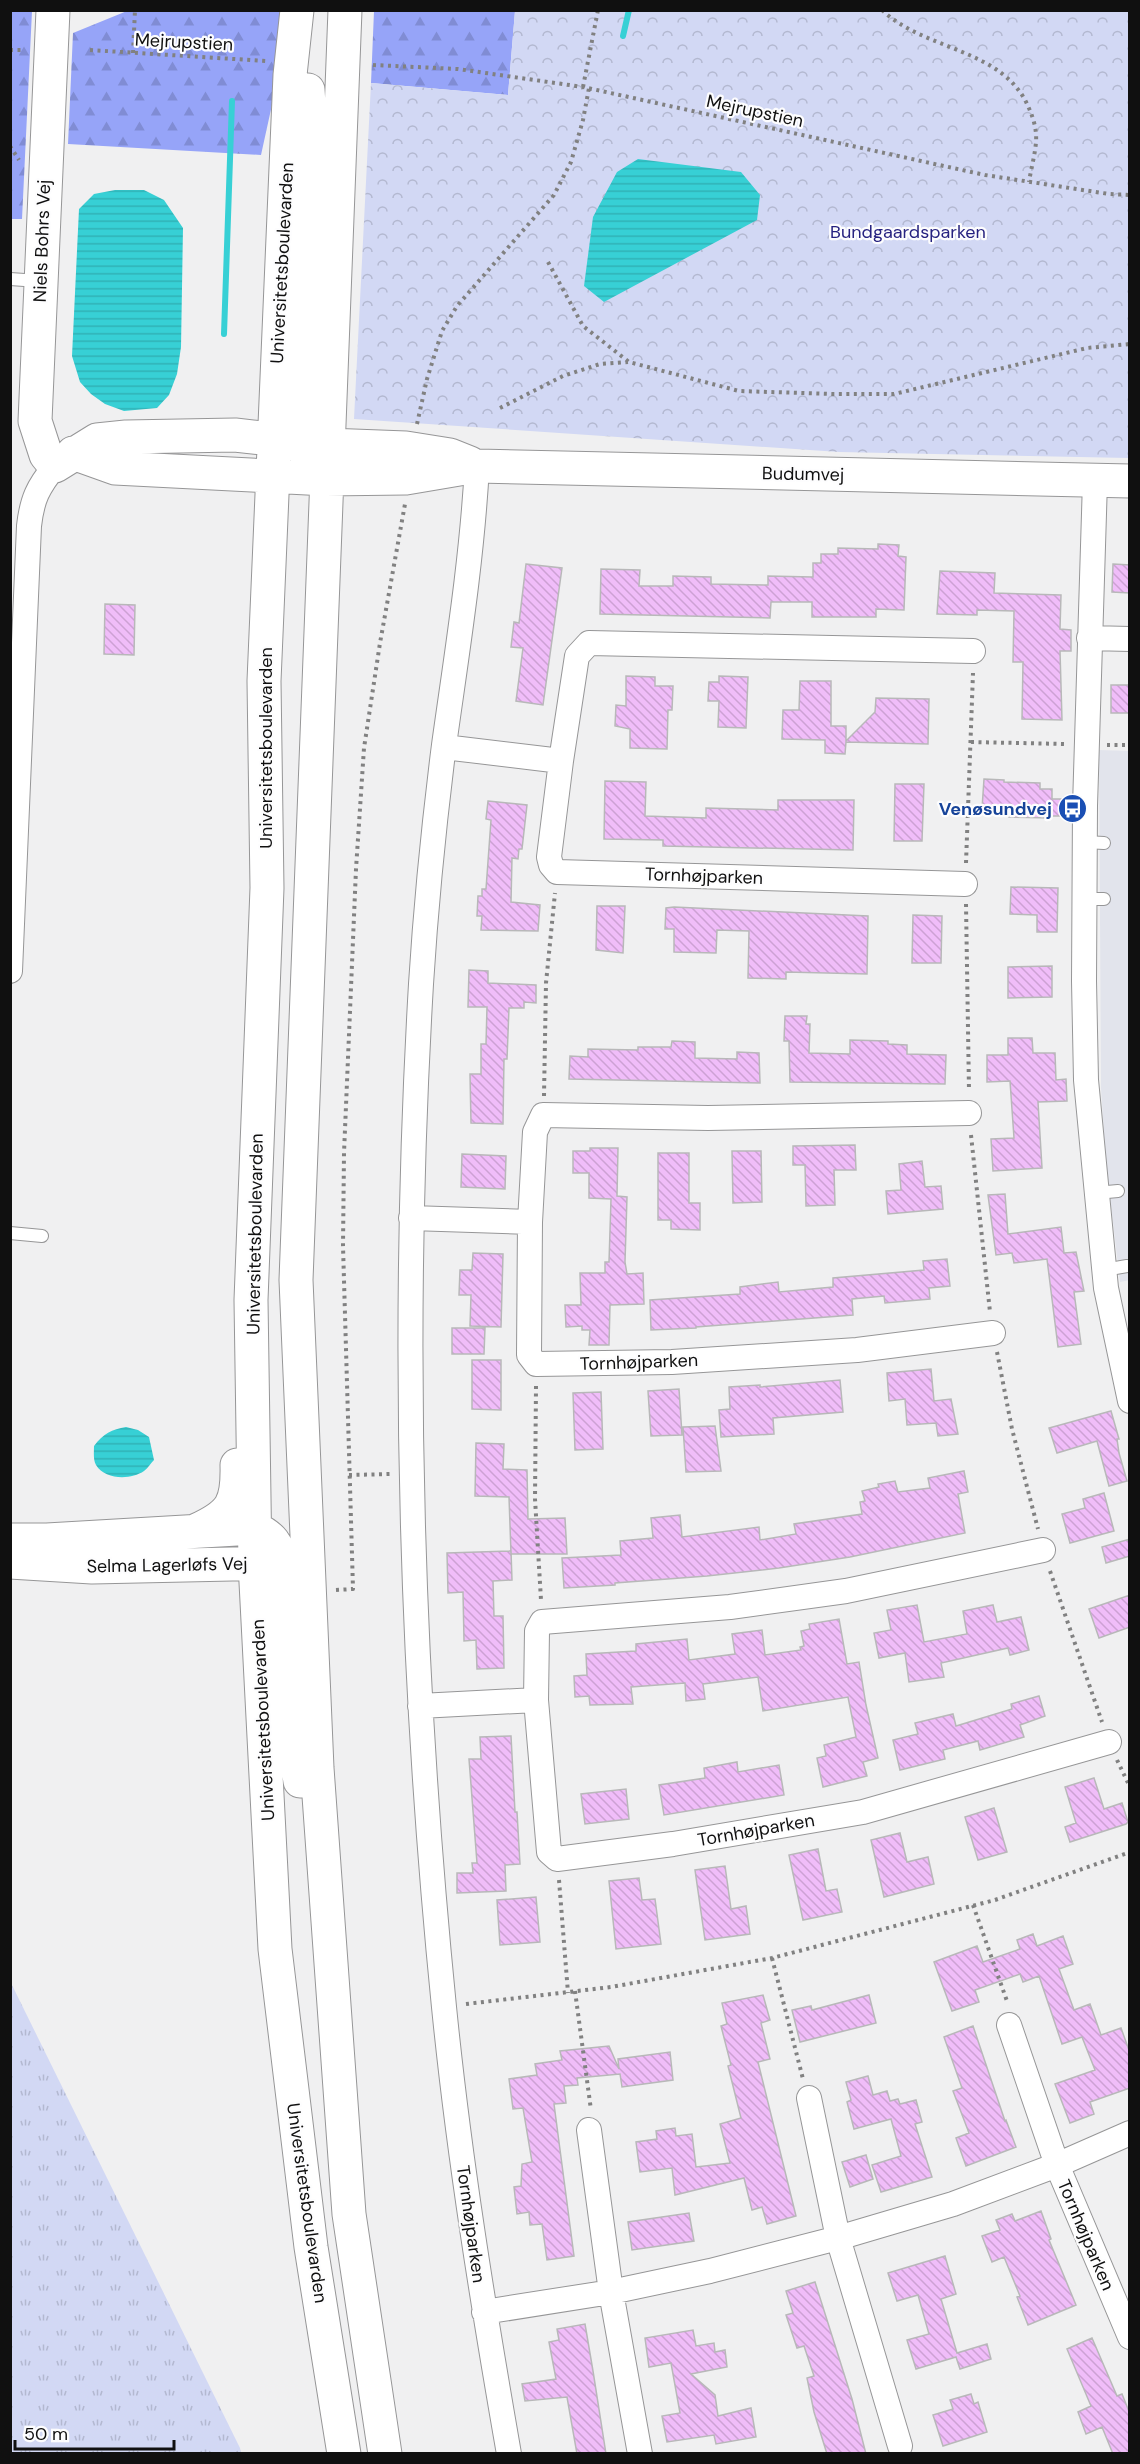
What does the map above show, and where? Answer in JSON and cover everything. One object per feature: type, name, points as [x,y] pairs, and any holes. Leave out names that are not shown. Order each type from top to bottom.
[{"type":"main road","name":"Universitetsboulevarden","points":[[297,10],[283,68],[302,443],[301,478],[264,681],[267,888],[251,1300],[254,1528],[268,1563],[275,1949],[311,2247],[344,2454]]},
{"type":"main road","points":[[64,460],[97,440],[126,437],[235,435],[302,443],[313,159],[305,10]]},
{"type":"main road","name":"Universitetsboulevarden","points":[[345,10],[302,443],[296,1280],[311,1642],[349,2214],[385,2454]]},
{"type":"main road","name":"Niels Bohrs Vej","points":[[55,12],[25,280],[35,421],[46,455],[64,460]]},
{"type":"main road","points":[[235,435],[253,412],[259,394],[270,147],[283,68]]},
{"type":"main road","name":"Budumvej","points":[[302,443],[406,448],[450,455],[477,466]]},
{"type":"main road","points":[[64,460],[115,468],[301,478]]},
{"type":"main road","name":"Budumvej","points":[[301,478],[406,478],[477,466],[1130,482]]},
{"type":"main road","points":[[197,1530],[222,1517],[229,1510],[238,1487],[236,1334],[239,1134],[246,968],[248,939],[267,888]]},
{"type":"main road","name":"Selma Lagerløfs Vej","points":[[10,1540],[47,1540],[254,1528]]},
{"type":"main road","points":[[307,1531],[303,1544],[296,1554],[268,1563],[290,1721],[315,1874],[327,1908]]},
{"type":"main road","name":"Selma Lagerløfs Vej","points":[[10,1562],[92,1567],[268,1563]]},
{"type":"street","points":[[10,971],[15,740],[32,504],[40,484],[64,460]]},
{"type":"street","name":"Tornhøjparken","points":[[477,466],[463,618],[430,865],[421,982],[411,1218],[413,1474],[420,1706],[444,2007],[462,2160],[484,2312],[509,2454]]},
{"type":"street","points":[[1095,481],[1087,745],[1095,843],[1086,1080],[1107,1192],[1104,1270],[1130,1401]]},
{"type":"street","points":[[1089,638],[1130,639]]},
{"type":"street","points":[[557,872],[551,865],[549,857],[561,761],[577,656],[589,644],[973,651]]},
{"type":"street","points":[[444,747],[561,761]]},
{"type":"street","name":"Tornhøjparken","points":[[557,872],[966,884]]},
{"type":"street","points":[[536,1364],[529,1355],[530,1222],[535,1132],[543,1115],[708,1118],[969,1113]]},
{"type":"street","points":[[411,1218],[530,1222]]},
{"type":"street","name":"Tornhøjparken","points":[[536,1364],[672,1362],[857,1350],[993,1333]]},
{"type":"street","points":[[557,1859],[549,1852],[536,1700],[537,1631],[542,1622],[730,1607],[846,1591],[1043,1550]]},
{"type":"street","points":[[420,1706],[536,1700]]},
{"type":"street","name":"Tornhøjparken","points":[[557,1859],[673,1844],[863,1812],[1109,1742]]},
{"type":"street","name":"Tornhøjparken","points":[[1009,2025],[1057,2165],[1130,2337]]},
{"type":"street","points":[[809,2097],[838,2238],[900,2446]]},
{"type":"street","points":[[589,2130],[611,2292],[640,2454]]},
{"type":"street","name":"Tornhøjparken","points":[[484,2312],[611,2292],[710,2271],[838,2238],[953,2204],[1057,2165],[1130,2133]]},
{"type":"lane","points":[[10,1233],[42,1236]]},
{"type":"lane","points":[[1104,1270],[1128,1266]]},
{"type":"path","points":[[133,53],[135,10]]},
{"type":"path","points":[[416,426],[442,331],[457,306],[554,195],[571,162],[584,120],[586,88],[598,10]]},
{"type":"path","points":[[882,10],[891,19],[918,34],[982,61],[1005,74],[1021,92],[1033,118],[1036,141],[1029,182]]},
{"type":"path","points":[[10,50],[25,50]]},
{"type":"path","name":"Mejrupstien","points":[[90,50],[283,68]]},
{"type":"path","name":"Mejrupstien","points":[[373,65],[458,69],[586,88],[1029,182],[1130,195]]},
{"type":"path","points":[[548,262],[583,326],[629,362]]},
{"type":"path","points":[[500,408],[563,376],[600,364],[629,362],[739,391],[894,394],[1087,348],[1130,344]]},
{"type":"path","points":[[405,504],[364,748],[356,868],[344,1153],[344,1310],[349,1475],[413,1474]]},
{"type":"path","points":[[973,651],[966,884],[969,1113],[993,1333],[1012,1429],[1043,1550],[1109,1742],[1130,1786]]},
{"type":"path","points":[[971,742],[1130,745]]},
{"type":"path","points":[[543,1115],[546,983],[557,872]]},
{"type":"path","points":[[536,1364],[535,1499],[542,1622]]},
{"type":"path","points":[[444,2007],[611,1987],[772,1958],[974,1905],[1130,1852]]},
{"type":"path","points":[[557,1859],[568,1993]]},
{"type":"path","points":[[974,1905],[1009,2006],[1009,2025]]},
{"type":"path","points":[[772,1958],[800,2071],[809,2097]]},
{"type":"path","points":[[575,1991],[591,2111],[589,2130]]},
{"type":"shaded area","points":[[638,159],[741,172],[760,195],[757,220],[604,302],[584,286],[593,217],[617,172]]},
{"type":"shaded area","points":[[115,190],[144,190],[164,200],[183,228],[181,347],[177,374],[169,395],[157,408],[124,411],[105,404],[80,382],[72,356],[79,209],[94,194]]},
{"type":"shaded area","points":[[1099,750],[1130,751],[1130,1280],[1120,1282],[1106,1164],[1101,1088]]},
{"type":"shaded area","points":[[126,1427],[138,1430],[149,1437],[154,1460],[145,1470],[132,1476],[118,1477],[105,1474],[96,1465],[94,1446],[108,1433]]},
{"type":"green space","points":[[11,10],[32,11],[22,219],[11,219]]},
{"type":"green space","points":[[127,11],[280,11],[277,82],[261,155],[68,144],[73,33]]},
{"type":"green space","points":[[374,11],[515,11],[508,95],[371,83]]},
{"type":"green space","name":"Bundgaardsparken","points":[[515,11],[1129,11],[1129,458],[839,452],[354,419],[371,83],[508,95]]},
{"type":"green space","points":[[10,1981],[240,2448],[241,2453],[11,2453]]},
{"type":"building","points":[[878,544],[899,545],[898,556],[906,557],[904,610],[876,609],[876,617],[812,617],[812,602],[771,602],[770,618],[600,614],[601,569],[640,570],[639,586],[673,586],[673,576],[711,577],[711,584],[768,585],[768,576],[813,577],[813,563],[821,563],[821,554],[838,554],[838,548],[878,549]]},
{"type":"building","points":[[526,564],[562,568],[543,705],[516,701],[523,648],[511,647],[514,622],[519,623]]},
{"type":"building","points":[[1113,564],[1130,565],[1130,593],[1112,592]]},
{"type":"building","points":[[940,571],[995,573],[994,593],[1061,595],[1060,629],[1071,630],[1071,651],[1060,651],[1062,720],[1022,719],[1023,662],[1013,662],[1014,611],[977,610],[977,615],[937,614]]},
{"type":"building","points":[[105,604],[135,605],[134,655],[104,654]]},
{"type":"building","points":[[626,676],[655,677],[655,686],[673,686],[672,710],[668,710],[667,749],[630,748],[630,729],[615,726],[616,705],[626,706]]},
{"type":"building","points":[[719,676],[748,677],[746,728],[718,727],[719,701],[708,701],[709,682],[719,682]]},
{"type":"building","points":[[800,681],[831,681],[831,726],[846,726],[846,741],[875,712],[876,698],[929,699],[928,744],[846,742],[845,754],[825,753],[825,740],[782,739],[783,710],[799,710]]},
{"type":"building","points":[[1111,685],[1130,685],[1130,713],[1111,713]]},
{"type":"building","points":[[984,779],[1040,783],[1040,789],[1052,789],[1052,799],[1067,799],[1066,816],[1009,817],[1009,809],[982,809]]},
{"type":"building","points":[[605,781],[646,782],[645,816],[706,818],[706,808],[778,810],[778,800],[854,800],[853,850],[663,846],[663,840],[604,839]]},
{"type":"building","points":[[895,784],[924,784],[922,841],[894,841]]},
{"type":"building","points":[[488,801],[527,805],[522,849],[519,849],[518,859],[512,858],[511,902],[540,905],[538,931],[481,930],[482,916],[477,916],[478,896],[482,896],[482,889],[486,889],[491,820],[486,819]]},
{"type":"building","points":[[1011,887],[1058,888],[1057,932],[1037,932],[1037,915],[1010,914]]},
{"type":"building","points":[[597,906],[625,906],[623,953],[596,950]]},
{"type":"building","points":[[666,908],[868,916],[867,974],[786,972],[786,979],[748,978],[749,931],[717,930],[716,953],[674,952],[674,929],[665,929]]},
{"type":"building","points":[[913,915],[942,916],[941,963],[912,963]]},
{"type":"building","points":[[1052,966],[1052,997],[1008,998],[1008,967]]},
{"type":"building","points":[[469,970],[488,971],[488,983],[536,985],[536,1003],[524,1002],[524,1008],[509,1008],[507,1059],[504,1059],[503,1124],[471,1123],[470,1074],[481,1074],[481,1044],[486,1044],[487,1007],[468,1007]]},
{"type":"building","points":[[785,1016],[807,1016],[806,1024],[810,1024],[809,1053],[850,1054],[850,1040],[888,1041],[888,1044],[907,1045],[907,1054],[946,1055],[945,1084],[790,1082],[789,1041],[784,1041]]},
{"type":"building","points":[[1008,1038],[1032,1038],[1033,1053],[1055,1053],[1056,1080],[1066,1079],[1067,1101],[1038,1102],[1042,1168],[993,1171],[991,1139],[1014,1138],[1010,1081],[987,1082],[987,1055],[1008,1055]]},
{"type":"building","points":[[672,1041],[695,1042],[695,1058],[737,1059],[737,1052],[759,1053],[760,1083],[569,1079],[570,1056],[588,1057],[588,1049],[638,1050],[638,1047],[671,1047]]},
{"type":"building","points":[[855,1145],[856,1170],[834,1170],[835,1205],[806,1206],[805,1165],[793,1165],[793,1146]]},
{"type":"building","points":[[590,1148],[618,1148],[617,1196],[627,1197],[625,1262],[627,1274],[643,1273],[644,1304],[610,1305],[609,1345],[589,1345],[590,1330],[582,1330],[582,1326],[566,1327],[565,1305],[581,1305],[580,1273],[605,1273],[605,1262],[609,1262],[611,1199],[589,1198],[589,1173],[573,1173],[573,1151],[590,1151]]},
{"type":"building","points":[[732,1151],[761,1151],[762,1202],[733,1203]]},
{"type":"building","points":[[658,1153],[689,1153],[689,1203],[700,1203],[700,1230],[671,1229],[671,1220],[658,1220]]},
{"type":"building","points":[[462,1154],[506,1156],[505,1189],[461,1187]]},
{"type":"building","points":[[922,1161],[925,1187],[941,1186],[943,1209],[888,1214],[886,1191],[901,1190],[899,1164]]},
{"type":"building","points":[[1005,1194],[1008,1234],[1061,1227],[1064,1253],[1076,1252],[1084,1291],[1074,1292],[1081,1344],[1058,1347],[1047,1259],[1014,1263],[1012,1253],[996,1255],[988,1195]]},
{"type":"building","points":[[473,1253],[503,1254],[501,1327],[470,1326],[471,1295],[459,1295],[460,1270],[472,1270]]},
{"type":"building","points":[[947,1259],[950,1286],[929,1288],[930,1299],[885,1303],[884,1296],[852,1299],[853,1315],[651,1330],[650,1300],[740,1294],[740,1287],[778,1282],[779,1292],[833,1287],[833,1278],[924,1270],[923,1261]]},
{"type":"building","points":[[452,1328],[485,1328],[484,1354],[452,1354]]},
{"type":"building","points":[[472,1360],[501,1360],[501,1410],[472,1409]]},
{"type":"building","points":[[931,1369],[934,1401],[951,1399],[958,1434],[938,1436],[936,1423],[907,1425],[905,1399],[889,1401],[887,1373]]},
{"type":"building","points":[[840,1380],[843,1412],[773,1418],[774,1434],[721,1437],[719,1410],[730,1409],[729,1387],[760,1385],[760,1387]]},
{"type":"building","points":[[679,1389],[682,1435],[651,1436],[648,1391]]},
{"type":"building","points":[[601,1392],[603,1449],[575,1450],[573,1393]]},
{"type":"building","points":[[1111,1411],[1127,1481],[1109,1486],[1097,1441],[1057,1453],[1049,1428]]},
{"type":"building","points":[[715,1426],[721,1471],[686,1472],[683,1427]]},
{"type":"building","points":[[476,1443],[504,1444],[503,1469],[527,1470],[528,1519],[565,1518],[567,1554],[511,1554],[509,1497],[475,1496]]},
{"type":"building","points":[[964,1471],[968,1492],[958,1494],[965,1533],[850,1557],[779,1568],[564,1588],[562,1558],[621,1555],[620,1541],[653,1538],[651,1518],[680,1515],[682,1537],[759,1527],[760,1540],[796,1534],[794,1524],[862,1514],[860,1502],[865,1501],[862,1491],[879,1487],[878,1484],[895,1481],[898,1492],[930,1488],[928,1478]]},
{"type":"building","points":[[1104,1493],[1114,1531],[1070,1543],[1062,1514],[1085,1508],[1083,1499]]},
{"type":"building","points":[[1130,1539],[1130,1556],[1106,1563],[1102,1547]]},
{"type":"building","points":[[511,1551],[512,1580],[493,1581],[494,1616],[503,1616],[504,1668],[477,1669],[476,1640],[464,1641],[463,1592],[448,1593],[447,1553]]},
{"type":"building","points":[[1130,1595],[1130,1627],[1099,1638],[1089,1609]]},
{"type":"building","points":[[917,1605],[924,1642],[967,1634],[963,1611],[993,1605],[997,1622],[1021,1617],[1029,1650],[1010,1655],[1008,1648],[941,1663],[944,1677],[909,1682],[905,1653],[879,1658],[874,1633],[891,1630],[887,1610]]},
{"type":"building","points":[[839,1619],[847,1664],[859,1662],[878,1758],[863,1762],[867,1776],[823,1787],[817,1758],[826,1756],[824,1745],[856,1737],[848,1697],[763,1711],[758,1677],[703,1684],[705,1699],[686,1701],[685,1683],[631,1687],[633,1704],[590,1705],[589,1696],[575,1697],[574,1676],[587,1675],[586,1654],[636,1651],[636,1644],[687,1639],[689,1660],[735,1654],[732,1634],[762,1630],[765,1655],[801,1650],[800,1647],[804,1646],[801,1631],[810,1629],[809,1624]]},
{"type":"building","points":[[1039,1696],[1045,1716],[1020,1725],[1024,1737],[980,1750],[978,1741],[943,1750],[945,1759],[900,1770],[893,1740],[918,1734],[915,1723],[953,1714],[956,1726],[1012,1709],[1011,1704]]},
{"type":"building","points":[[511,1736],[520,1864],[505,1865],[506,1891],[457,1893],[457,1873],[473,1873],[472,1863],[477,1863],[469,1759],[481,1759],[480,1737]]},
{"type":"building","points":[[737,1762],[738,1772],[779,1765],[784,1795],[664,1815],[659,1785],[705,1778],[704,1768]]},
{"type":"building","points":[[1094,1778],[1104,1809],[1122,1803],[1128,1822],[1070,1842],[1065,1827],[1076,1823],[1065,1787]]},
{"type":"building","points":[[626,1789],[629,1819],[585,1824],[581,1794]]},
{"type":"building","points":[[994,1808],[1007,1852],[978,1860],[965,1817]]},
{"type":"building","points":[[900,1833],[907,1862],[928,1857],[934,1884],[884,1897],[871,1840]]},
{"type":"building","points":[[818,1849],[826,1891],[837,1889],[842,1912],[803,1920],[789,1855]]},
{"type":"building","points":[[725,1866],[731,1909],[746,1906],[750,1934],[705,1940],[695,1870]]},
{"type":"building","points":[[639,1878],[642,1900],[655,1899],[661,1944],[616,1949],[609,1881]]},
{"type":"building","points":[[536,1897],[540,1942],[500,1945],[497,1900]]},
{"type":"building","points":[[1033,1934],[1037,1946],[1063,1936],[1073,1964],[1059,1969],[1074,2010],[1090,2004],[1101,2035],[1121,2028],[1130,2053],[1130,2088],[1090,2102],[1094,2114],[1070,2123],[1055,2084],[1095,2070],[1082,2037],[1062,2044],[1039,1976],[1023,1982],[1020,1974],[975,1990],[979,2002],[952,2011],[934,1962],[977,1946],[983,1962],[1020,1949],[1017,1940]]},
{"type":"building","points":[[763,1995],[770,2020],[761,2023],[770,2059],[758,2062],[796,2216],[767,2224],[762,2207],[752,2210],[744,2178],[675,2195],[672,2168],[640,2172],[636,2142],[657,2139],[656,2131],[675,2128],[676,2136],[692,2134],[696,2167],[730,2163],[720,2124],[741,2118],[721,2026],[727,2024],[722,2003]]},
{"type":"building","points":[[869,1995],[876,2023],[800,2042],[792,2010],[811,2006],[812,2010]]},
{"type":"building","points":[[973,2026],[1016,2147],[966,2166],[956,2138],[969,2133],[953,2091],[962,2088],[944,2037]]},
{"type":"building","points":[[609,2046],[619,2069],[618,2059],[670,2052],[673,2080],[622,2087],[620,2074],[577,2078],[578,2085],[564,2086],[566,2103],[554,2104],[574,2256],[547,2260],[542,2224],[530,2225],[529,2212],[517,2214],[514,2187],[521,2186],[522,2164],[532,2162],[523,2108],[513,2109],[509,2079],[537,2075],[535,2064],[562,2060],[560,2051]]},
{"type":"building","points":[[868,2076],[873,2095],[887,2091],[890,2101],[898,2099],[900,2104],[916,2100],[922,2122],[915,2124],[932,2177],[881,2192],[872,2165],[901,2156],[891,2119],[854,2129],[847,2102],[851,2100],[846,2082]]},
{"type":"building","points":[[866,2155],[873,2179],[850,2187],[842,2162]]},
{"type":"building","points":[[1041,2211],[1051,2239],[1049,2240],[1076,2305],[1028,2325],[1017,2297],[1020,2296],[1004,2257],[992,2262],[982,2236],[1000,2230],[996,2220],[1012,2214],[1015,2221]]},
{"type":"building","points":[[689,2213],[694,2241],[632,2250],[628,2222]]},
{"type":"building","points":[[945,2256],[956,2294],[941,2299],[957,2353],[987,2344],[991,2359],[960,2369],[956,2357],[916,2369],[907,2340],[929,2334],[918,2295],[897,2301],[888,2273]]},
{"type":"building","points":[[815,2282],[852,2399],[866,2454],[827,2454],[814,2412],[807,2378],[814,2376],[804,2346],[797,2348],[786,2315],[793,2313],[786,2291]]},
{"type":"building","points":[[585,2324],[606,2454],[577,2454],[567,2397],[525,2401],[522,2384],[556,2379],[549,2342],[559,2340],[557,2329]]},
{"type":"building","points":[[693,2330],[696,2346],[714,2343],[715,2352],[725,2350],[727,2367],[691,2374],[715,2395],[718,2416],[751,2408],[756,2437],[716,2444],[714,2435],[667,2442],[662,2416],[680,2413],[671,2363],[649,2367],[645,2338]]},
{"type":"building","points":[[1092,2338],[1117,2396],[1122,2394],[1130,2414],[1130,2454],[1113,2454],[1102,2427],[1086,2434],[1078,2412],[1091,2406],[1067,2349]]},
{"type":"building","points":[[971,2394],[974,2404],[978,2402],[987,2432],[943,2446],[933,2415],[953,2409],[950,2400]]},
{"type":"waterway","points":[[623,36],[629,10]]},
{"type":"waterway","points":[[224,334],[232,101]]},
{"type":"place","name":"Venøsundvej","points":[[1073,809]]}]
